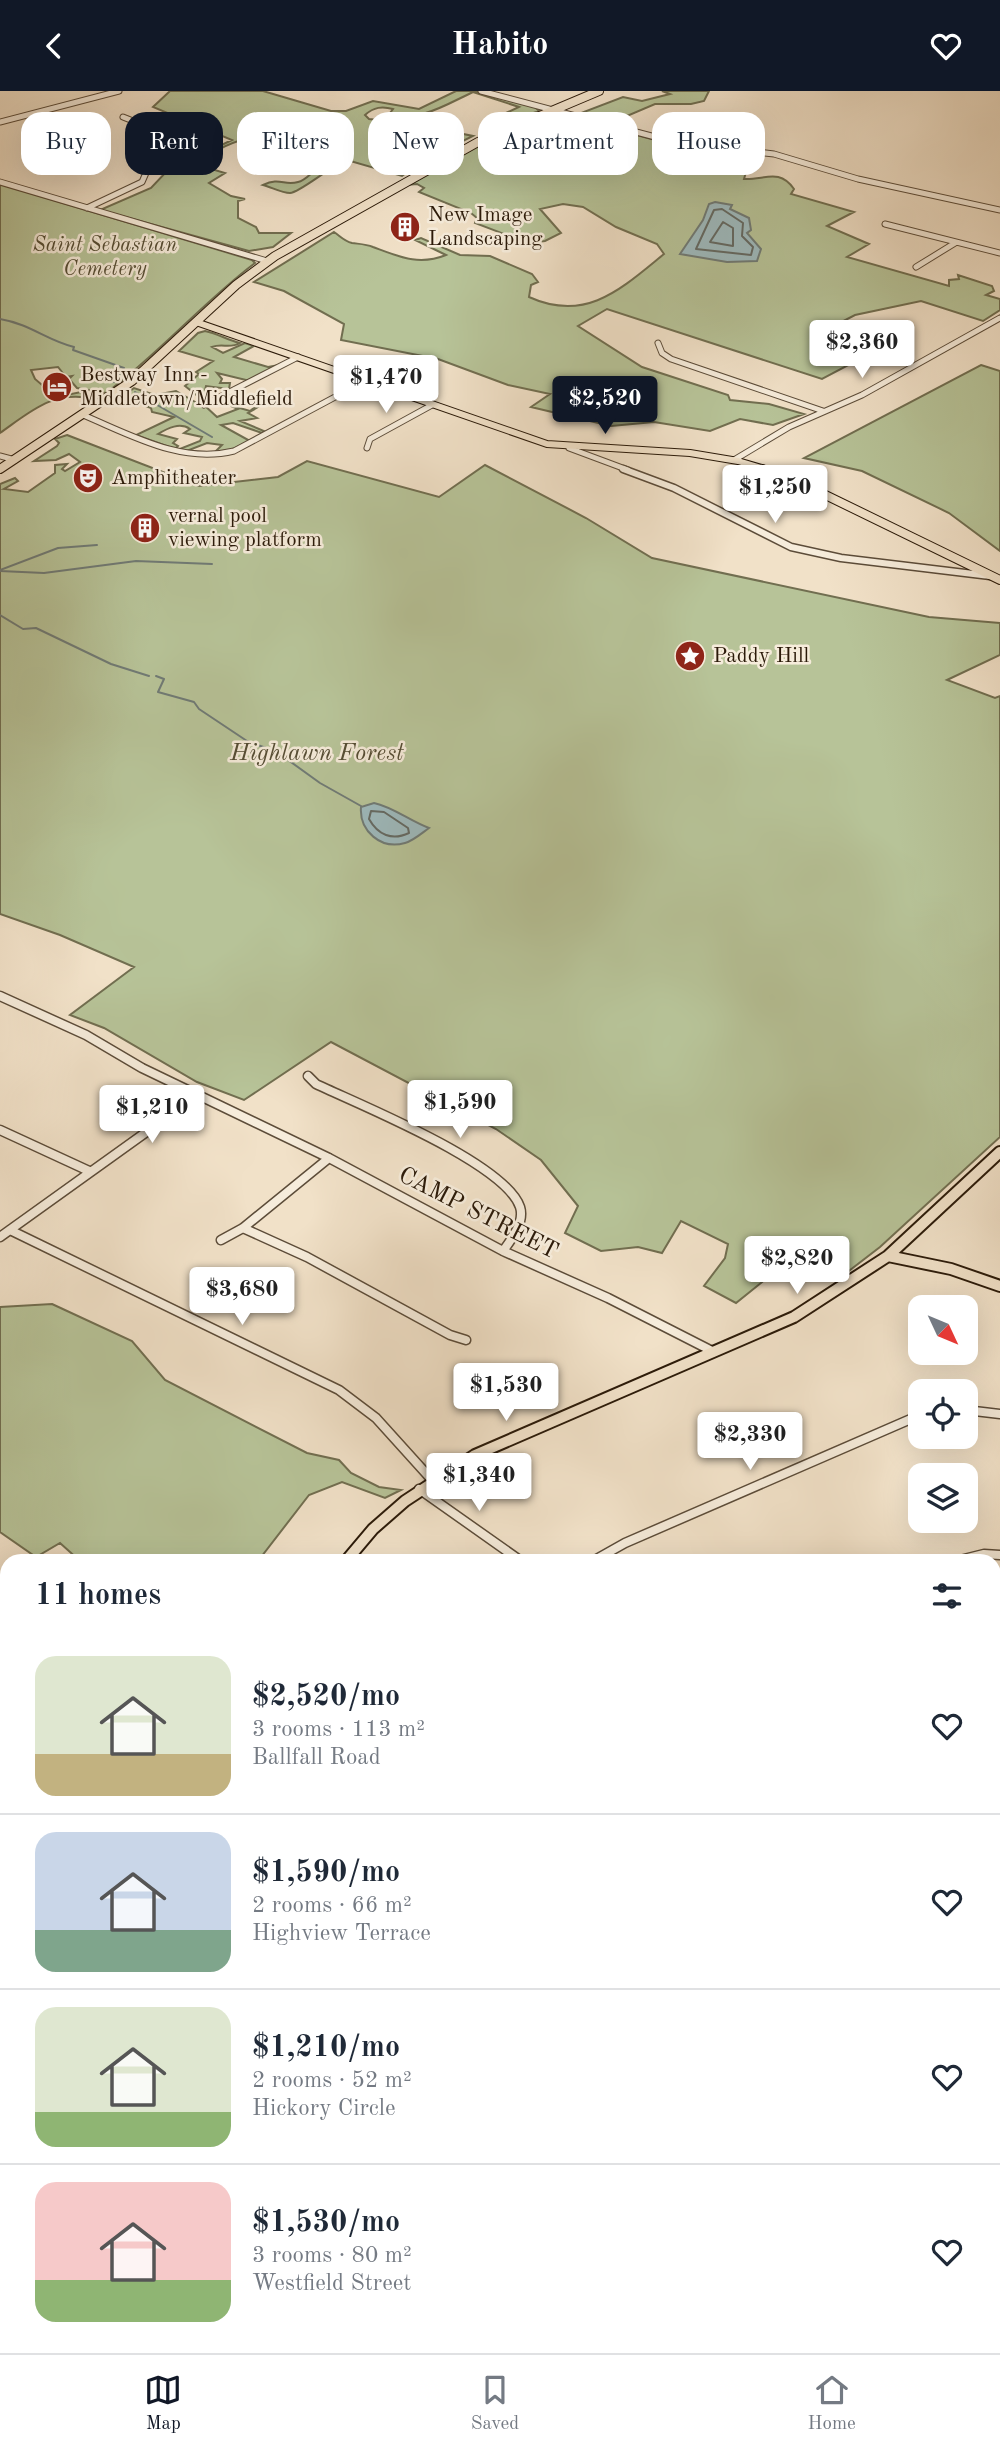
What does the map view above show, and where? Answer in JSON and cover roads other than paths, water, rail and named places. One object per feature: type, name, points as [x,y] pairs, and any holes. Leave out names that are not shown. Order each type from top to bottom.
[{"type":"highway","points":[[0,469],[141,373],[267,261],[456,153],[599,91]]},
{"type":"main road","points":[[196,322],[547,444],[569,448],[669,451],[734,460],[838,498],[1000,580]]},
{"type":"main road","points":[[352,1554],[388,1513],[432,1480],[501,1443],[794,1317],[888,1256],[1000,1152]]},
{"type":"main road","points":[[888,1256],[951,1269],[1000,1286]]},
{"type":"street","points":[[0,122],[119,91]]},
{"type":"street","points":[[481,91],[678,143],[774,154],[858,179],[1000,210]]},
{"type":"street","points":[[87,208],[142,182],[145,175]]},
{"type":"street","points":[[0,183],[267,261]]},
{"type":"street","points":[[885,224],[1000,253]]},
{"type":"street","points":[[916,268],[955,243]]},
{"type":"street","points":[[734,460],[1000,318]]},
{"type":"street","points":[[657,343],[659,349],[671,359],[823,411]]},
{"type":"street","points":[[204,405],[298,357]]},
{"type":"street","points":[[83,415],[184,454],[216,456],[234,451],[365,381]]},
{"type":"street","points":[[368,448],[370,439],[432,405]]},
{"type":"street","points":[[569,448],[674,488],[791,547],[841,558],[990,576]]},
{"type":"street","points":[[0,456],[15,460]]},
{"type":"street","name":"CAMP STREET","points":[[0,996],[86,1035],[132,1062],[329,1158],[503,1251],[607,1298],[714,1352]]},
{"type":"street","points":[[308,1076],[316,1084],[494,1175],[519,1206],[521,1218],[503,1251]]},
{"type":"street","points":[[0,1237],[198,1094]]},
{"type":"street","points":[[0,1130],[89,1171]]},
{"type":"street","points":[[221,1240],[243,1228],[329,1158]]},
{"type":"street","points":[[243,1228],[307,1257],[450,1335],[466,1340]]},
{"type":"street","points":[[10,1230],[339,1390],[376,1418],[432,1480]]},
{"type":"street","points":[[978,1412],[1000,1415]]},
{"type":"street","points":[[605,1554],[625,1543],[908,1420]]},
{"type":"street","points":[[419,1489],[511,1554]]},
{"type":"water","points":[[715,202],[732,205],[730,209],[749,218],[751,230],[747,233],[761,249],[757,261],[727,262],[680,254],[703,220],[709,204]]},
{"type":"water","points":[[374,803],[429,828],[405,843],[388,844],[380,841],[368,831],[361,816],[361,807]]},
{"type":"waterway","points":[[0,319],[11,321],[74,347],[73,350],[124,368],[114,382]]},
{"type":"waterway","points":[[135,392],[212,437]]},
{"type":"waterway","points":[[0,570],[58,548],[97,545]]},
{"type":"waterway","points":[[0,571],[44,573],[136,561],[212,564]]},
{"type":"waterway","points":[[0,615],[23,629],[36,628],[111,664],[149,676]]},
{"type":"waterway","points":[[156,676],[164,679],[158,692],[194,702],[199,709],[247,741],[277,752],[320,783],[361,806]]},
{"type":"place","name":"New Image Landscaping","points":[[405,227]]},
{"type":"place","name":"Bestway Inn - Middletown/Middlefield","points":[[57,387]]},
{"type":"place","name":"Amphitheater","points":[[88,478]]},
{"type":"place","name":"vernal pool viewing platform","points":[[145,528]]},
{"type":"place","name":"Paddy Hill","points":[[690,656]]},
{"type":"park label","name":"Saint Sebastian Cemetery","points":[[105,257]]},
{"type":"park label","name":"Highlawn Forest","points":[[317,754]]}]
